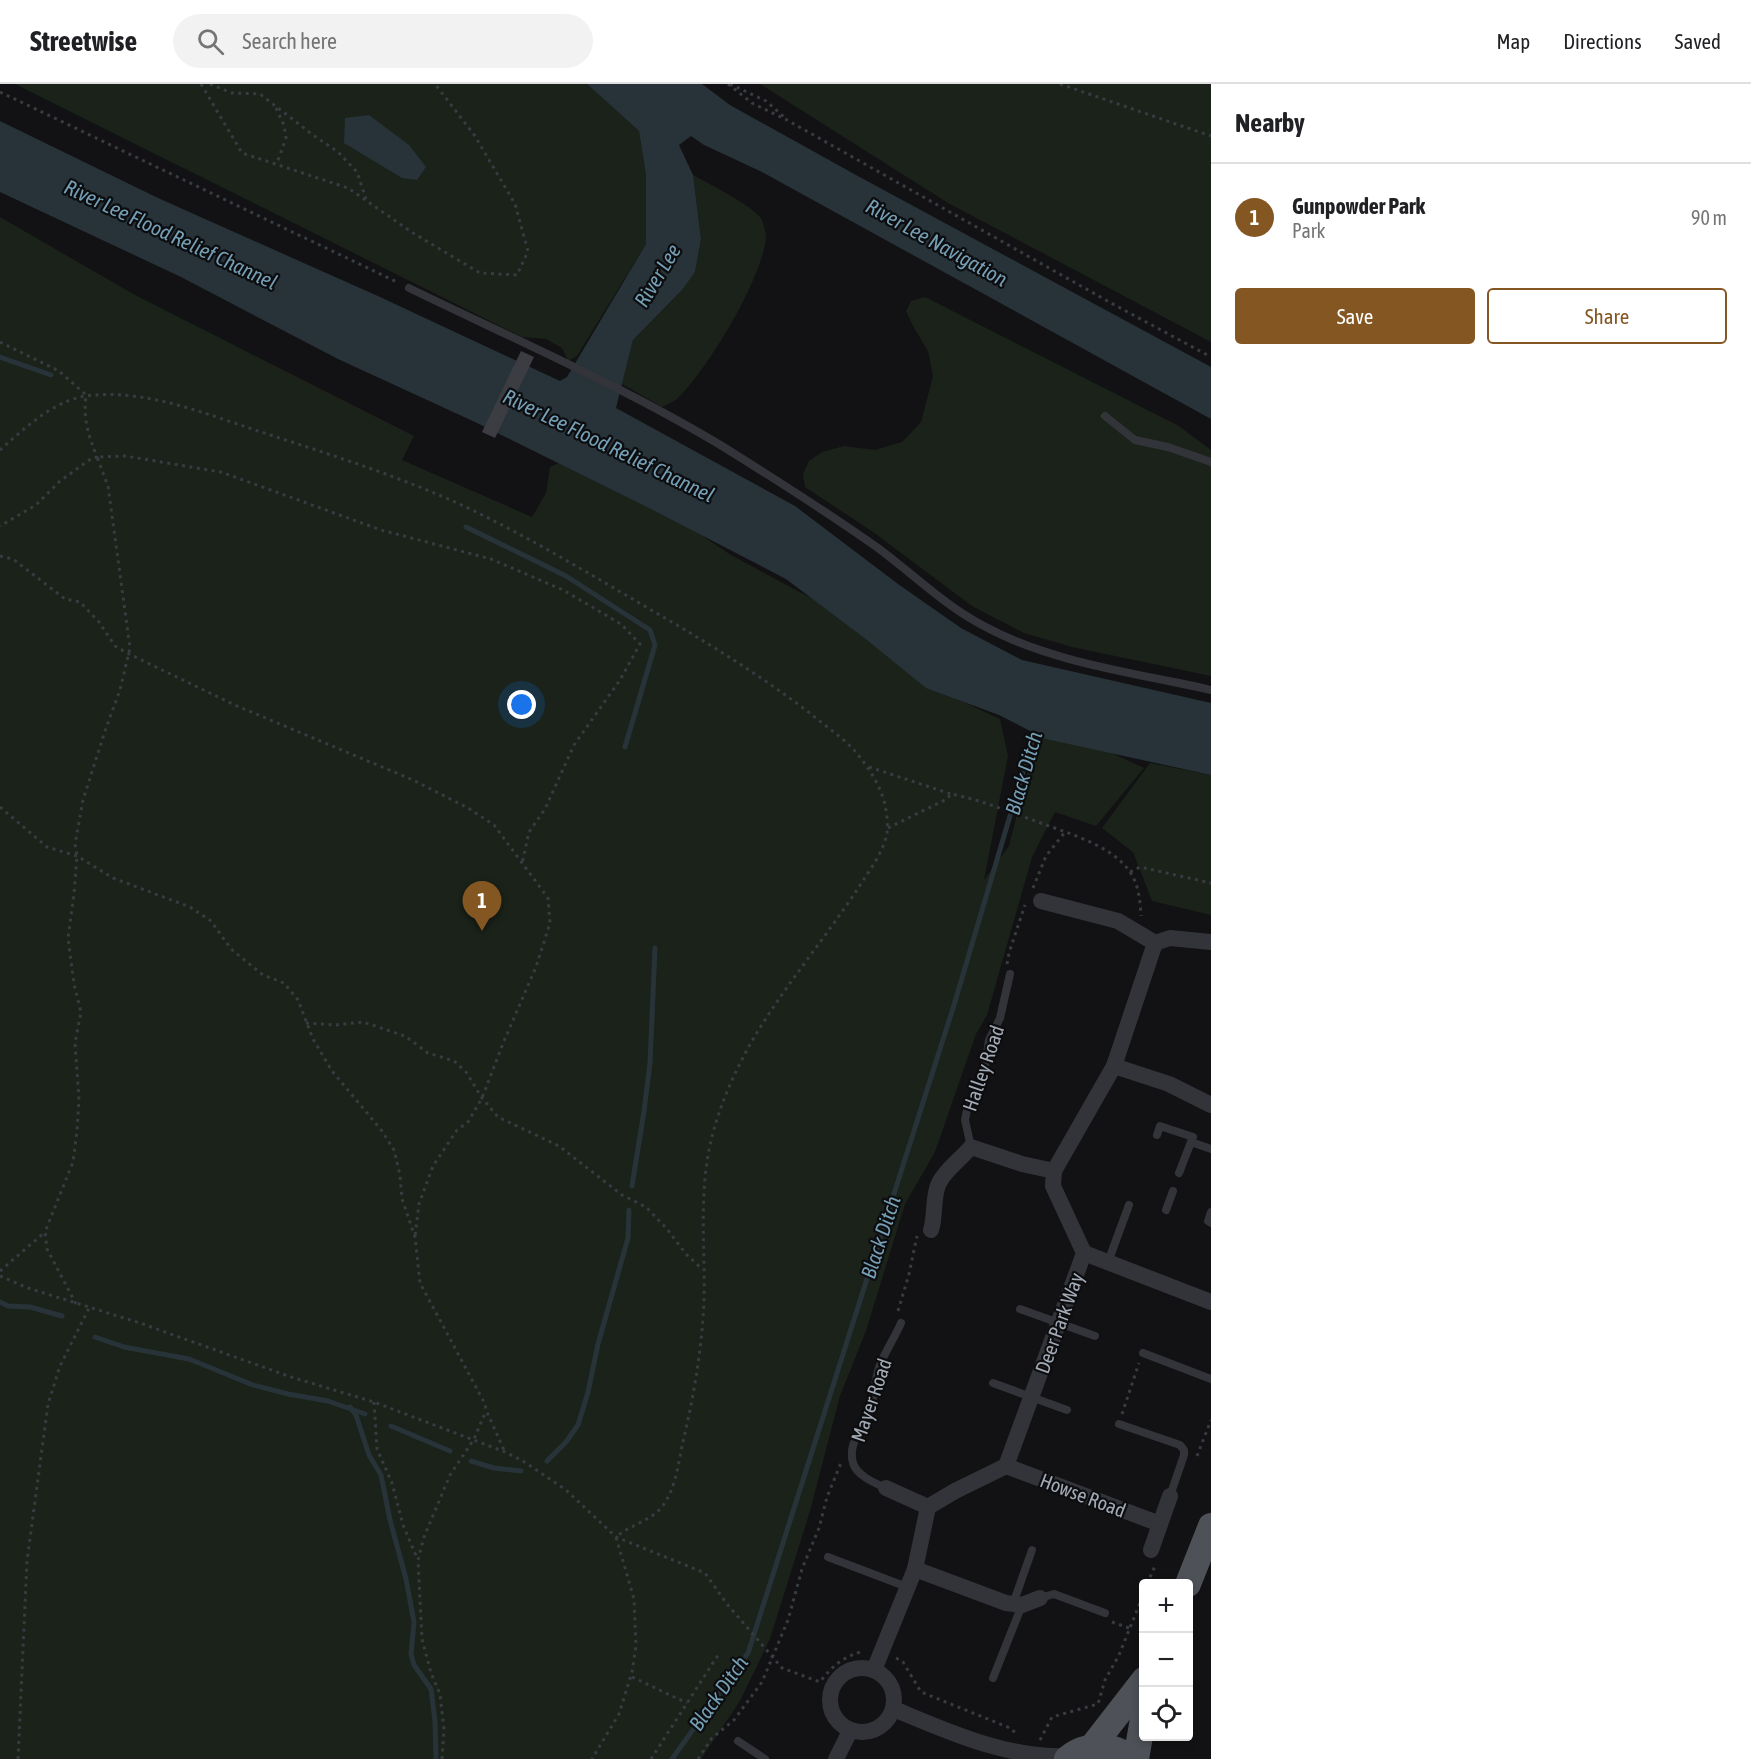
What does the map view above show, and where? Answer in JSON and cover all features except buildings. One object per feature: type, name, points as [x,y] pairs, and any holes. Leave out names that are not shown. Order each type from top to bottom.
[{"type":"main road","points":[[1190,1579],[1211,1526]]},
{"type":"main road","points":[[1077,1754],[1139,1684]]},
{"type":"main road","points":[[1136,1759],[1139,1739]]},
{"type":"main road","points":[[1077,1754],[1112,1748],[1131,1759]]},
{"type":"street","points":[[1034,896],[1106,917],[1135,930],[1155,943]]},
{"type":"street","points":[[1155,943],[1170,938],[1211,942]]},
{"type":"street","points":[[925,1230],[936,1212],[935,1200],[939,1183],[971,1148],[1054,1171],[1114,1066],[1155,943]]},
{"type":"street","points":[[1114,1066],[1170,1084],[1211,1106]]},
{"type":"street","name":"Deer Park Way","points":[[1006,1466],[1084,1253],[1053,1186],[1054,1171]]},
{"type":"street","points":[[1084,1253],[1211,1302]]},
{"type":"street","points":[[874,1670],[915,1569],[928,1507],[1006,1466]]},
{"type":"street","name":"Howse Road","points":[[1006,1466],[1160,1524]]},
{"type":"street","name":"Mayer Road","points":[[886,1488],[928,1507]]},
{"type":"street","points":[[1150,1550],[1170,1496]]},
{"type":"street","points":[[915,1569],[1018,1605],[1040,1598]]},
{"type":"street","points":[[862,1667],[874,1670],[884,1676],[891,1685],[895,1697],[894,1709],[887,1721],[877,1729],[864,1733],[850,1731],[839,1724],[832,1713],[829,1701],[832,1688],[839,1677],[849,1670],[862,1667]]},
{"type":"street","points":[[894,1709],[988,1748],[1049,1759],[1077,1754]]},
{"type":"street","points":[[836,1759],[850,1731]]},
{"type":"street","points":[[988,1748],[1002,1759]]},
{"type":"lane","points":[[409,288],[632,396],[719,445],[880,549],[949,604],[983,626],[1012,640],[1050,653],[1211,690]]},
{"type":"lane","points":[[1105,416],[1135,440],[1168,447],[1211,462]]},
{"type":"lane","name":"Halley Road","points":[[971,1148],[965,1120],[967,1110],[984,1073],[989,1040],[1000,1017],[1008,973]]},
{"type":"lane","points":[[1157,1135],[1160,1126],[1192,1137],[1179,1173]]},
{"type":"lane","points":[[1191,1142],[1211,1149]]},
{"type":"lane","points":[[1166,1210],[1173,1191]]},
{"type":"lane","points":[[1108,1262],[1129,1205]]},
{"type":"lane","points":[[1211,1212],[1208,1221],[1211,1223]]},
{"type":"lane","points":[[1020,1309],[1095,1336]]},
{"type":"lane","name":"Mayer Road","points":[[886,1488],[859,1472],[853,1463],[853,1444],[870,1412],[880,1365],[901,1323]]},
{"type":"lane","points":[[1143,1353],[1211,1379]]},
{"type":"lane","points":[[993,1383],[1068,1410]]},
{"type":"lane","points":[[1119,1424],[1180,1445],[1184,1450],[1170,1496]]},
{"type":"lane","points":[[993,1678],[1018,1605],[1032,1550]]},
{"type":"lane","points":[[828,1557],[907,1587]]},
{"type":"lane","points":[[1040,1598],[1054,1594],[1105,1613]]},
{"type":"lane","points":[[738,1741],[765,1759]]},
{"type":"path","points":[[201,84],[242,153],[348,188],[413,233],[480,273],[518,275],[528,251],[515,204],[475,136],[435,84]]},
{"type":"path","points":[[210,84],[232,93],[260,94],[338,152],[357,172],[366,200]]},
{"type":"path","points":[[729,84],[752,103],[787,120],[1211,357]]},
{"type":"path","points":[[729,84],[766,101],[787,120]]},
{"type":"path","points":[[1060,84],[1211,136]]},
{"type":"path","points":[[0,93],[409,288]]},
{"type":"path","points":[[275,106],[284,125],[286,138],[276,164]]},
{"type":"path","points":[[0,342],[59,370],[86,395]]},
{"type":"path","points":[[0,1271],[45,1232],[73,1162],[78,1099],[75,1043],[81,1012],[74,984],[68,938],[77,856],[75,844],[83,800],[120,690],[129,654],[130,638],[123,606],[124,597],[108,486],[88,435],[84,413],[86,395]]},
{"type":"path","points":[[0,450],[43,414],[86,395],[130,397],[178,406],[305,446],[454,502],[568,562],[757,673],[838,735],[867,767],[884,799],[888,828],[880,852],[870,869],[824,939],[778,1000],[752,1042],[723,1104],[711,1138],[704,1180],[702,1226],[704,1315],[689,1418],[674,1482],[660,1509],[616,1537]]},
{"type":"path","points":[[0,526],[36,505],[60,481],[92,458],[124,456],[221,472],[381,530],[490,559],[563,590],[621,624],[640,644],[620,680],[574,745],[545,809],[529,832],[522,864]]},
{"type":"path","points":[[0,556],[14,559],[65,599],[80,602],[99,622],[115,646],[129,654],[237,706],[413,780],[468,808],[494,825],[548,898],[550,922],[536,967],[482,1098],[468,1122],[457,1130],[433,1166],[419,1204],[415,1237]]},
{"type":"path","points":[[867,767],[951,794],[977,799],[1092,843],[1111,854],[1130,872],[1138,888],[1141,917],[1135,930]]},
{"type":"path","points":[[888,828],[947,799],[951,794]]},
{"type":"path","points":[[0,807],[47,847],[77,856],[113,878],[190,907],[211,921],[231,949],[263,975],[284,983],[298,1000],[313,1040],[332,1071],[382,1131],[393,1150],[400,1175],[402,1199],[415,1237],[420,1283],[485,1404],[505,1452]]},
{"type":"path","points":[[1008,973],[1008,953],[1034,896],[1046,856],[1065,832]]},
{"type":"path","points":[[1130,872],[1140,867],[1211,883]]},
{"type":"path","points":[[306,1023],[335,1025],[363,1022],[405,1036],[428,1053],[454,1061],[466,1072],[482,1098],[498,1117],[559,1146],[622,1195],[646,1207],[686,1254],[702,1269]]},
{"type":"path","points":[[897,1314],[925,1230]]},
{"type":"path","points":[[45,1232],[47,1249],[76,1304]]},
{"type":"path","points":[[0,1276],[27,1288],[140,1323],[291,1377],[374,1402],[474,1439],[523,1461],[566,1490],[616,1537],[705,1573],[727,1604],[782,1668],[820,1682],[842,1659],[873,1649]]},
{"type":"path","points":[[18,1759],[27,1561],[48,1404],[60,1366],[89,1308]]},
{"type":"path","points":[[1119,1424],[1143,1353]]},
{"type":"path","points":[[374,1402],[377,1449],[393,1483],[403,1525],[418,1560]]},
{"type":"path","points":[[442,1759],[444,1729],[440,1694],[431,1673],[422,1640],[418,1560],[424,1537],[450,1475],[474,1439],[486,1410]]},
{"type":"path","points":[[698,1759],[712,1738],[734,1720],[762,1682],[788,1620],[802,1569],[819,1528],[827,1497],[841,1462]]},
{"type":"path","points":[[592,1759],[619,1714],[631,1676],[636,1646],[634,1599],[616,1537]]},
{"type":"path","points":[[1037,1749],[1043,1731],[1052,1717],[1098,1704],[1105,1680],[1119,1655],[1139,1603]]},
{"type":"path","points":[[651,1759],[720,1652]]},
{"type":"path","points":[[891,1655],[903,1662],[921,1692],[1010,1728],[1019,1735]]},
{"type":"path","points":[[631,1676],[687,1703]]},
{"type":"shaded area","points":[[15,84],[587,84],[639,131],[646,175],[646,244],[577,356],[568,361],[562,348],[546,339],[522,337]]},
{"type":"shaded area","points":[[760,84],[1211,84],[1211,342],[948,203]]},
{"type":"shaded area","points":[[693,175],[741,202],[758,215],[763,222],[766,238],[755,276],[718,345],[704,367],[678,398],[662,407],[622,384],[633,340],[683,289],[695,272],[701,239]]},
{"type":"shaded area","points":[[0,217],[135,295],[414,436],[402,460],[532,517],[546,493],[550,467],[570,458],[692,529],[731,555],[835,611],[929,686],[1000,719],[1008,756],[984,880],[1009,846],[1029,767],[1046,728],[1081,739],[1144,768],[1096,826],[1055,812],[1032,857],[987,1015],[976,1034],[935,1152],[905,1204],[866,1331],[840,1396],[810,1511],[770,1639],[740,1701],[701,1759],[0,1759]]},
{"type":"shaded area","points":[[925,297],[1179,426],[1211,450],[1211,676],[1072,647],[1024,633],[972,606],[873,532],[805,487],[803,474],[809,461],[822,452],[844,446],[875,450],[902,442],[921,422],[933,376],[928,351],[906,311],[911,301]]},
{"type":"shaded area","points":[[1150,763],[1211,775],[1211,915],[1152,901],[1133,852],[1102,828]]},
{"type":"water","points":[[587,84],[702,84],[730,105],[1211,367],[1211,419],[762,172],[704,145],[691,136],[679,145],[693,175],[701,239],[695,272],[683,289],[633,340],[616,408],[795,506],[898,584],[961,628],[1022,660],[1211,703],[1211,775],[1046,739],[999,715],[926,688],[786,579],[477,423],[338,359],[181,277],[0,192],[0,121],[158,198],[380,297],[560,381],[567,377],[646,244],[646,175],[639,131]]},
{"type":"water","points":[[369,115],[409,145],[426,167],[417,180],[402,178],[344,143],[345,118]]},
{"type":"waterway","points":[[0,357],[51,375]]},
{"type":"waterway","points":[[466,527],[566,576],[650,630],[655,645],[625,747]]},
{"type":"waterway","name":"Black Ditch","points":[[672,1759],[748,1653],[954,1005],[1036,728]]},
{"type":"waterway","points":[[632,1186],[650,1063],[655,948]]},
{"type":"waterway","points":[[547,1461],[566,1442],[578,1425],[628,1238],[629,1210]]},
{"type":"waterway","points":[[0,1302],[8,1306],[30,1307],[62,1316]]},
{"type":"waterway","points":[[95,1337],[124,1347],[189,1359],[253,1385],[328,1401],[365,1414]]},
{"type":"waterway","points":[[350,1407],[356,1415],[369,1455],[381,1475],[414,1622],[411,1654],[414,1665],[431,1689],[436,1759]]},
{"type":"waterway","points":[[391,1426],[450,1451]]},
{"type":"waterway","points":[[471,1461],[494,1468],[521,1471]]},
{"type":"place","name":"Gunpowder Park","points":[[482,931]]},
{"type":"water label","name":"River Lee Flood Relief Channel","points":[[171,234]]},
{"type":"water label","name":"River Lee Navigation","points":[[937,242]]},
{"type":"water label","name":"River Lee","points":[[657,275]]},
{"type":"water label","name":"River Lee Flood Relief Channel","points":[[609,445]]}]
